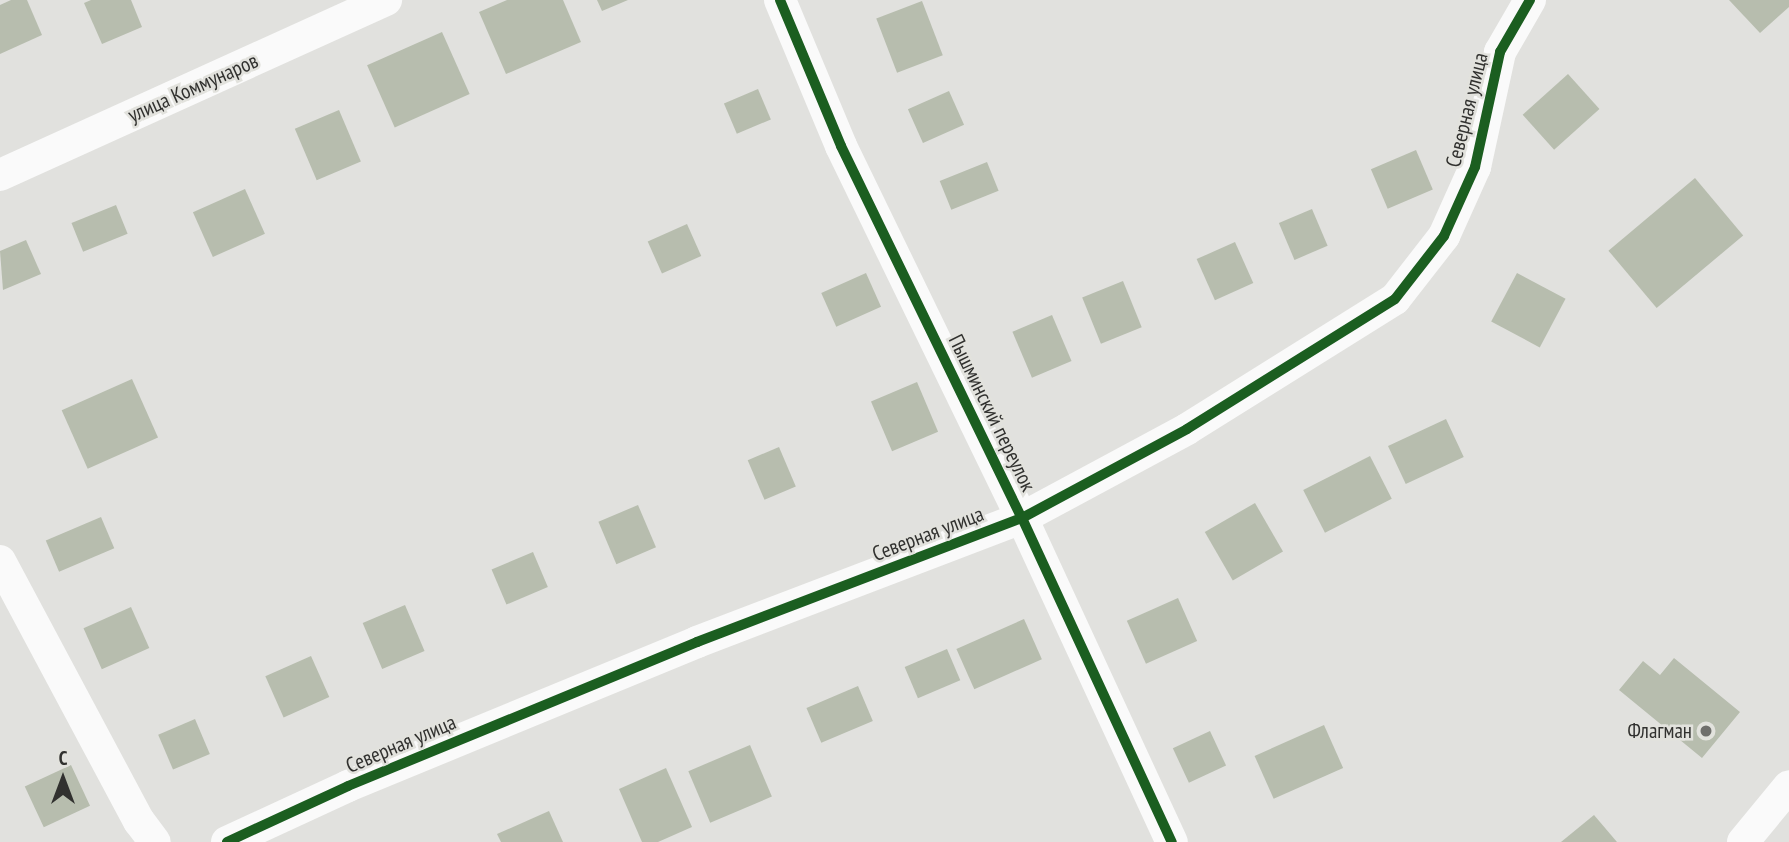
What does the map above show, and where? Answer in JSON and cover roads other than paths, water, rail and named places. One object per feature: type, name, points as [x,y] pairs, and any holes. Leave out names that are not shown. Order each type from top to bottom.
[{"type":"street","name":"улица Коммунаров","points":[[0,175],[386,0]]},
{"type":"street","name":"Пышминский переулок","points":[[780,0],[841,146],[1023,518],[1172,842]]},
{"type":"street","name":"Северная улица","points":[[227,842],[348,786],[684,647],[1023,518],[1187,429],[1395,299],[1444,236],[1475,167],[1500,52],[1527,4]]},
{"type":"street","points":[[0,561],[139,821],[155,842]]},
{"type":"street","points":[[1744,841],[1789,786]]},
{"type":"place","name":"Флагман","points":[[1706,731]]}]
